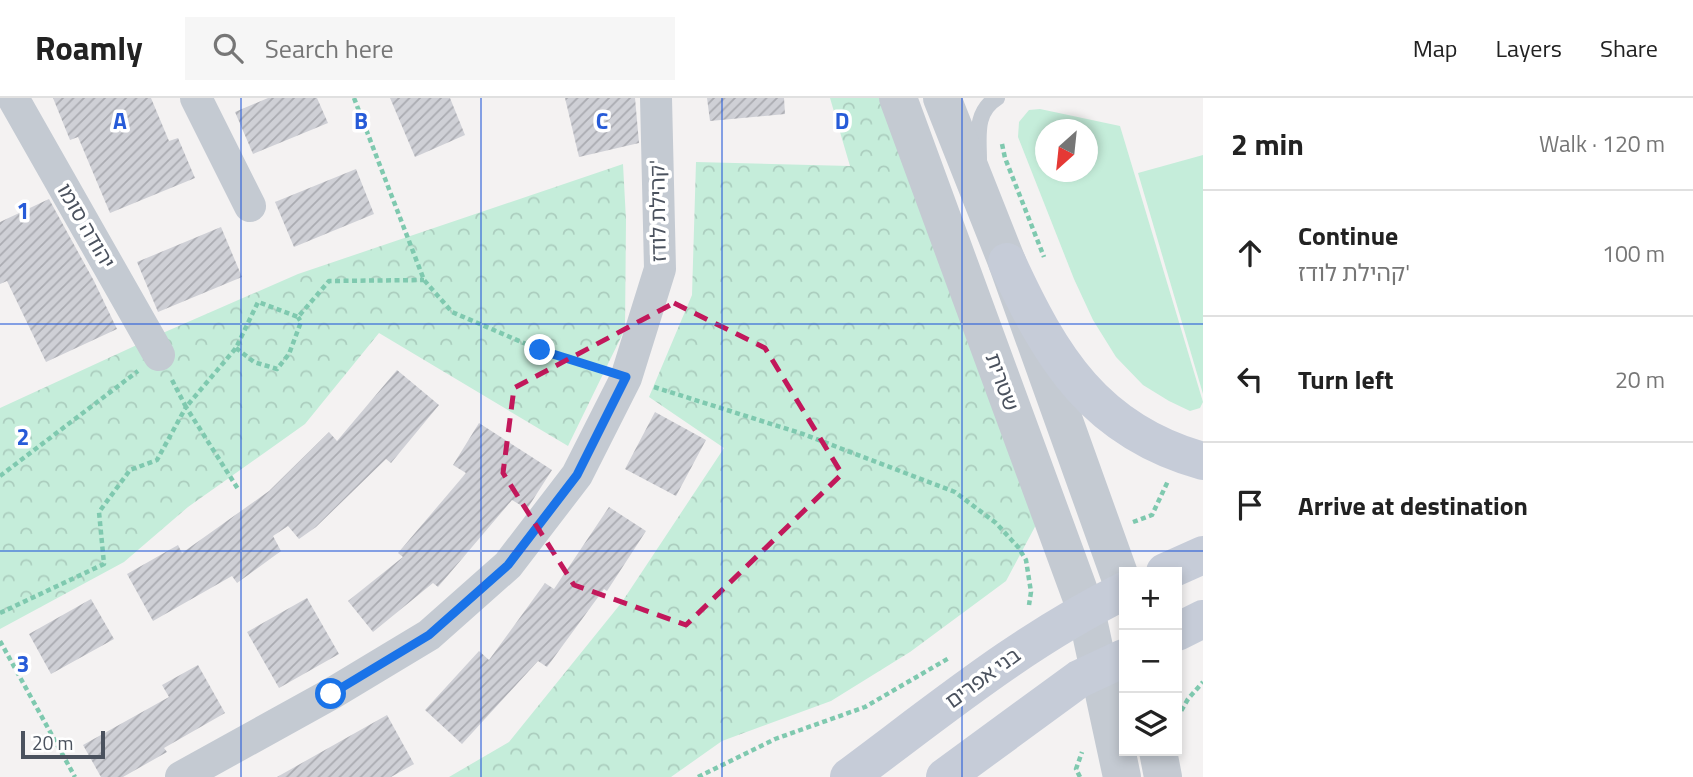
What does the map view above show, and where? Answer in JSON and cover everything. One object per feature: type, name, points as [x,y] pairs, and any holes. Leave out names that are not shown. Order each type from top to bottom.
[{"type":"main road","points":[[1007,262],[1033,319],[1081,389],[1138,434],[1181,455],[1203,461]]},
{"type":"main road","points":[[1176,567],[1203,555]]},
{"type":"main road","name":"בני אפרים","points":[[849,777],[1020,650],[1119,592]]},
{"type":"main road","points":[[1181,630],[1203,619]]},
{"type":"main road","points":[[945,777],[1079,679],[1112,663]]},
{"type":"street","name":"יהודה סומו","points":[[13,98],[159,355]]},
{"type":"street","points":[[196,98],[250,206]]},
{"type":"street","name":"קהילת לודז'","points":[[181,777],[331,694],[429,635],[508,565],[577,475],[626,377],[660,269],[656,98]]},
{"type":"street","name":"שטרית","points":[[898,98],[1086,610],[1112,663],[1122,777]]},
{"type":"street","points":[[942,98],[1007,262],[1119,575]]},
{"type":"street","points":[[1159,756],[1163,777]]},
{"type":"lane","points":[[980,191],[979,123],[991,103]]},
{"type":"path","points":[[354,98],[425,281],[452,312],[540,350],[803,434],[955,492],[996,523],[1026,560],[1031,601],[1024,612]]},
{"type":"path","points":[[991,103],[1002,119],[1000,126],[1006,158],[1046,261]]},
{"type":"path","points":[[298,317],[329,281],[425,281]]},
{"type":"path","points":[[0,613],[104,564],[99,512],[130,470],[157,460],[186,407],[236,348],[258,302],[298,317],[301,322],[289,354],[277,369],[254,362],[236,348]]},
{"type":"path","points":[[0,476],[159,355],[186,407],[238,489]]},
{"type":"path","points":[[0,641],[75,777]]},
{"type":"path","points":[[698,777],[775,739],[865,707],[956,654]]},
{"type":"path","points":[[1182,711],[1203,682]]},
{"type":"highlighted area","points":[[674,303],[765,348],[842,474],[686,625],[574,585],[503,473],[514,388]]},
{"type":"green space","points":[[830,98],[879,98],[1037,523],[1006,581],[910,652],[831,701],[722,741],[671,777],[449,777],[509,742],[622,602],[724,448],[649,397],[692,295],[696,162],[850,166]]},
{"type":"green space","points":[[1040,109],[1087,119],[1035,119],[1035,180],[1018,137],[1019,122],[1029,110]]},
{"type":"green space","points":[[1098,121],[1120,126],[1203,402],[1200,408],[1190,411],[1143,385],[1116,357],[1093,320],[1036,182],[1098,182]]},
{"type":"green space","points":[[1203,155],[1203,394],[1138,173]]},
{"type":"green space","points":[[623,164],[626,220],[625,329],[568,446],[379,333],[305,424],[188,507],[124,562],[0,629],[0,408],[298,274]]},
{"type":"building","points":[[53,98],[151,98],[169,141],[178,138],[195,178],[110,213],[78,137],[70,140]]},
{"type":"building","points":[[268,98],[317,98],[328,123],[253,154],[235,112]]},
{"type":"building","points":[[390,98],[450,98],[465,135],[415,157]]},
{"type":"building","points":[[565,98],[635,98],[639,143],[579,157]]},
{"type":"building","points":[[707,98],[784,98],[785,114],[710,121]]},
{"type":"building","points":[[356,169],[374,214],[294,247],[275,202]]},
{"type":"building","points":[[49,199],[117,329],[46,362],[7,281],[0,284],[0,222]]},
{"type":"building","points":[[221,227],[242,277],[158,312],[137,262]]},
{"type":"building","points":[[397,370],[439,405],[391,463],[386,459],[316,527],[299,539],[288,526],[273,536],[281,551],[237,583],[232,576],[153,621],[127,574],[178,545],[182,553],[269,491],[329,432],[337,441]]},
{"type":"building","points":[[655,412],[706,440],[676,496],[625,469]]},
{"type":"building","points":[[479,423],[552,470],[527,509],[512,500],[438,587],[433,583],[373,632],[348,601],[403,557],[398,553],[466,473],[453,465]]},
{"type":"building","points":[[609,507],[646,531],[607,591],[604,589],[547,667],[538,661],[462,744],[425,710],[479,651],[489,660],[545,583],[554,589]]},
{"type":"building","points":[[307,598],[339,654],[279,688],[247,632]]},
{"type":"building","points":[[91,599],[114,639],[51,674],[29,634]]},
{"type":"building","points":[[198,665],[225,713],[164,748],[167,752],[123,777],[101,777],[83,745],[169,697],[162,685]]},
{"type":"building","points":[[387,715],[414,764],[391,777],[277,777]]},
{"type":"route","points":[[331,694],[429,635],[508,565],[577,475],[626,377],[540,350]]}]
